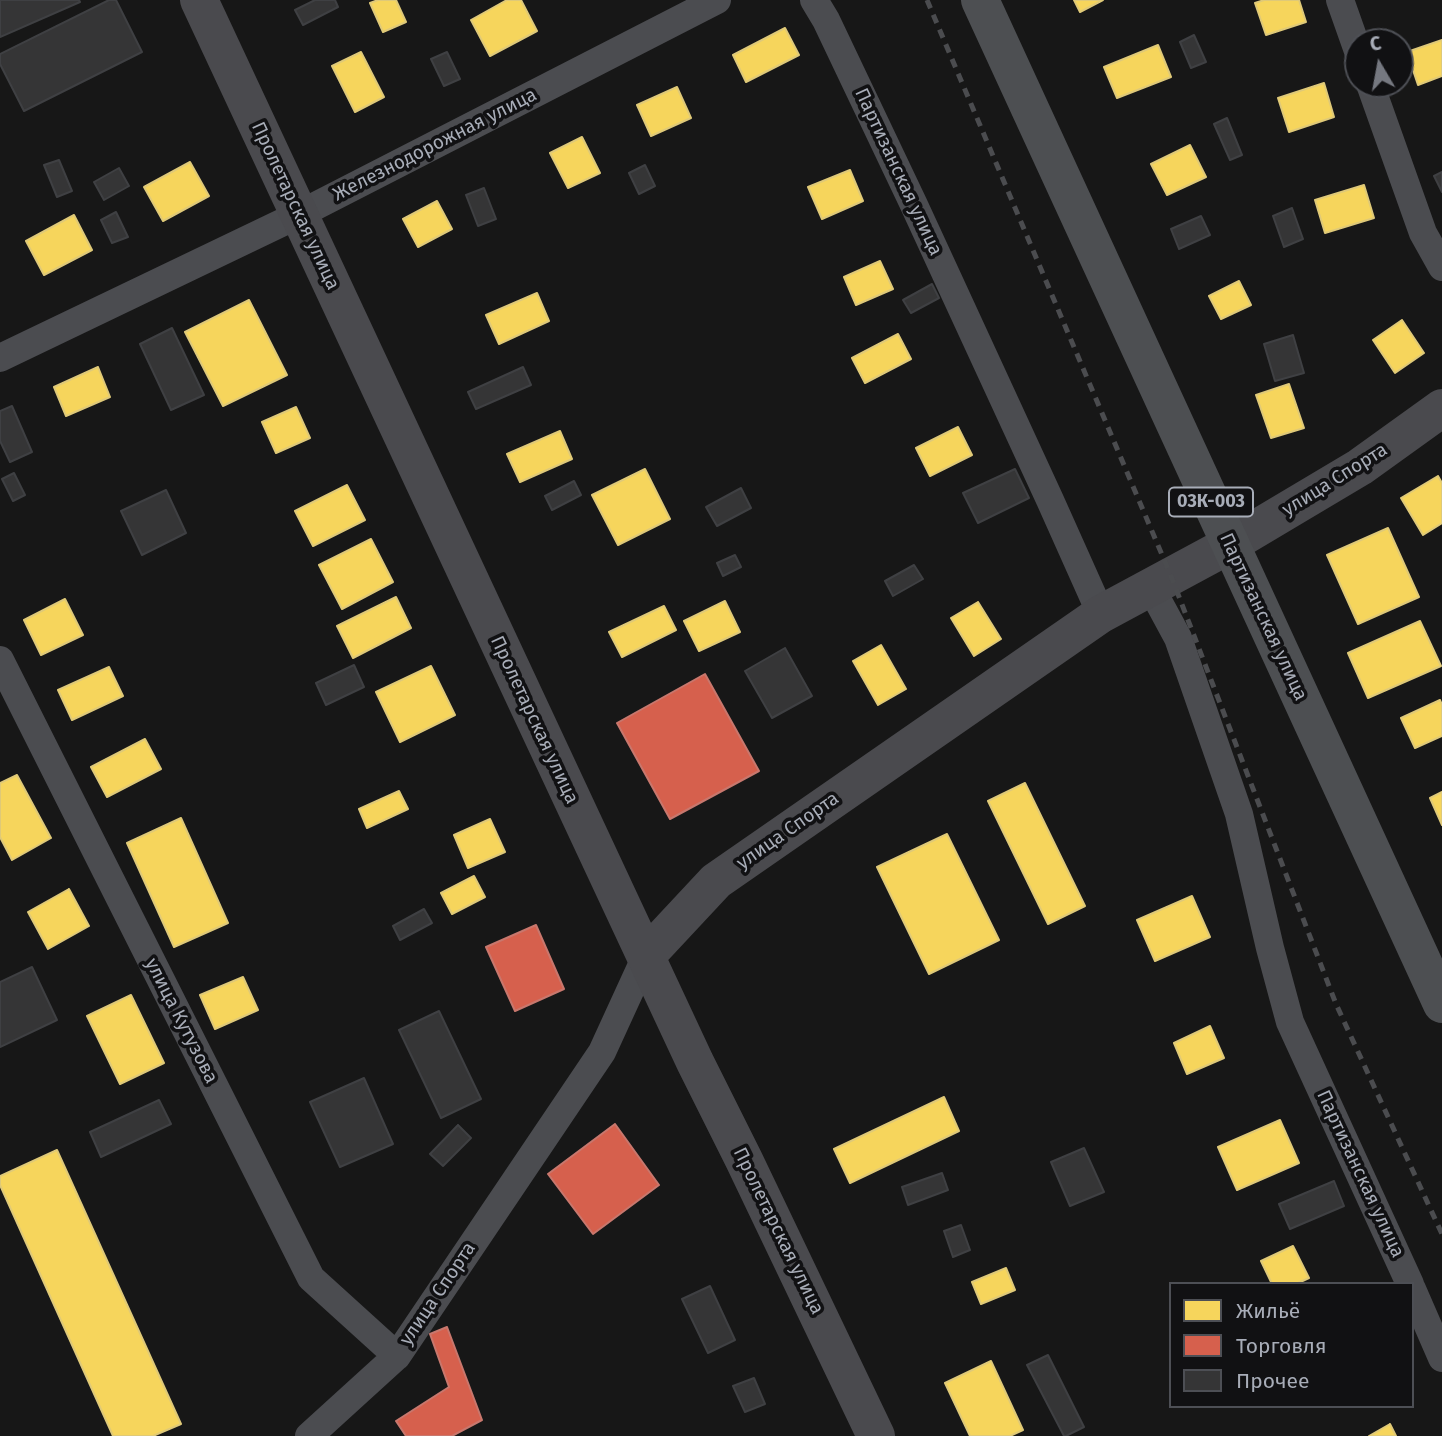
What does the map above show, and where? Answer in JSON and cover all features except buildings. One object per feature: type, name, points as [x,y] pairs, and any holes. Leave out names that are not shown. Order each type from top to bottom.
[{"type":"main road","name":"Партизанская улица","points":[[980,0],[1442,1004]]},
{"type":"street","name":"Пролетарская улица","points":[[199,0],[695,1062],[876,1436]]},
{"type":"street","name":"Железнодорожная улица","points":[[0,358],[298,215],[717,0]]},
{"type":"street","name":"Партизанская улица","points":[[814,0],[827,20],[914,205],[1101,614]]},
{"type":"street","points":[[1340,0],[1350,28]]},
{"type":"street","points":[[1375,98],[1423,233],[1442,267]]},
{"type":"street","name":"улица Спорта","points":[[309,1436],[397,1356],[602,1052],[646,956],[716,881],[1101,614],[1229,545],[1360,467],[1442,408]]},
{"type":"street","name":"Партизанская улица","points":[[1151,588],[1178,638],[1239,814],[1290,1022],[1409,1282]]},
{"type":"street","name":"улица Кутузова","points":[[0,660],[311,1278],[397,1356]]},
{"type":"street","points":[[1414,1294],[1442,1358]]},
{"type":"railway","points":[[927,0],[1171,576],[1336,1004],[1442,1234]]}]
